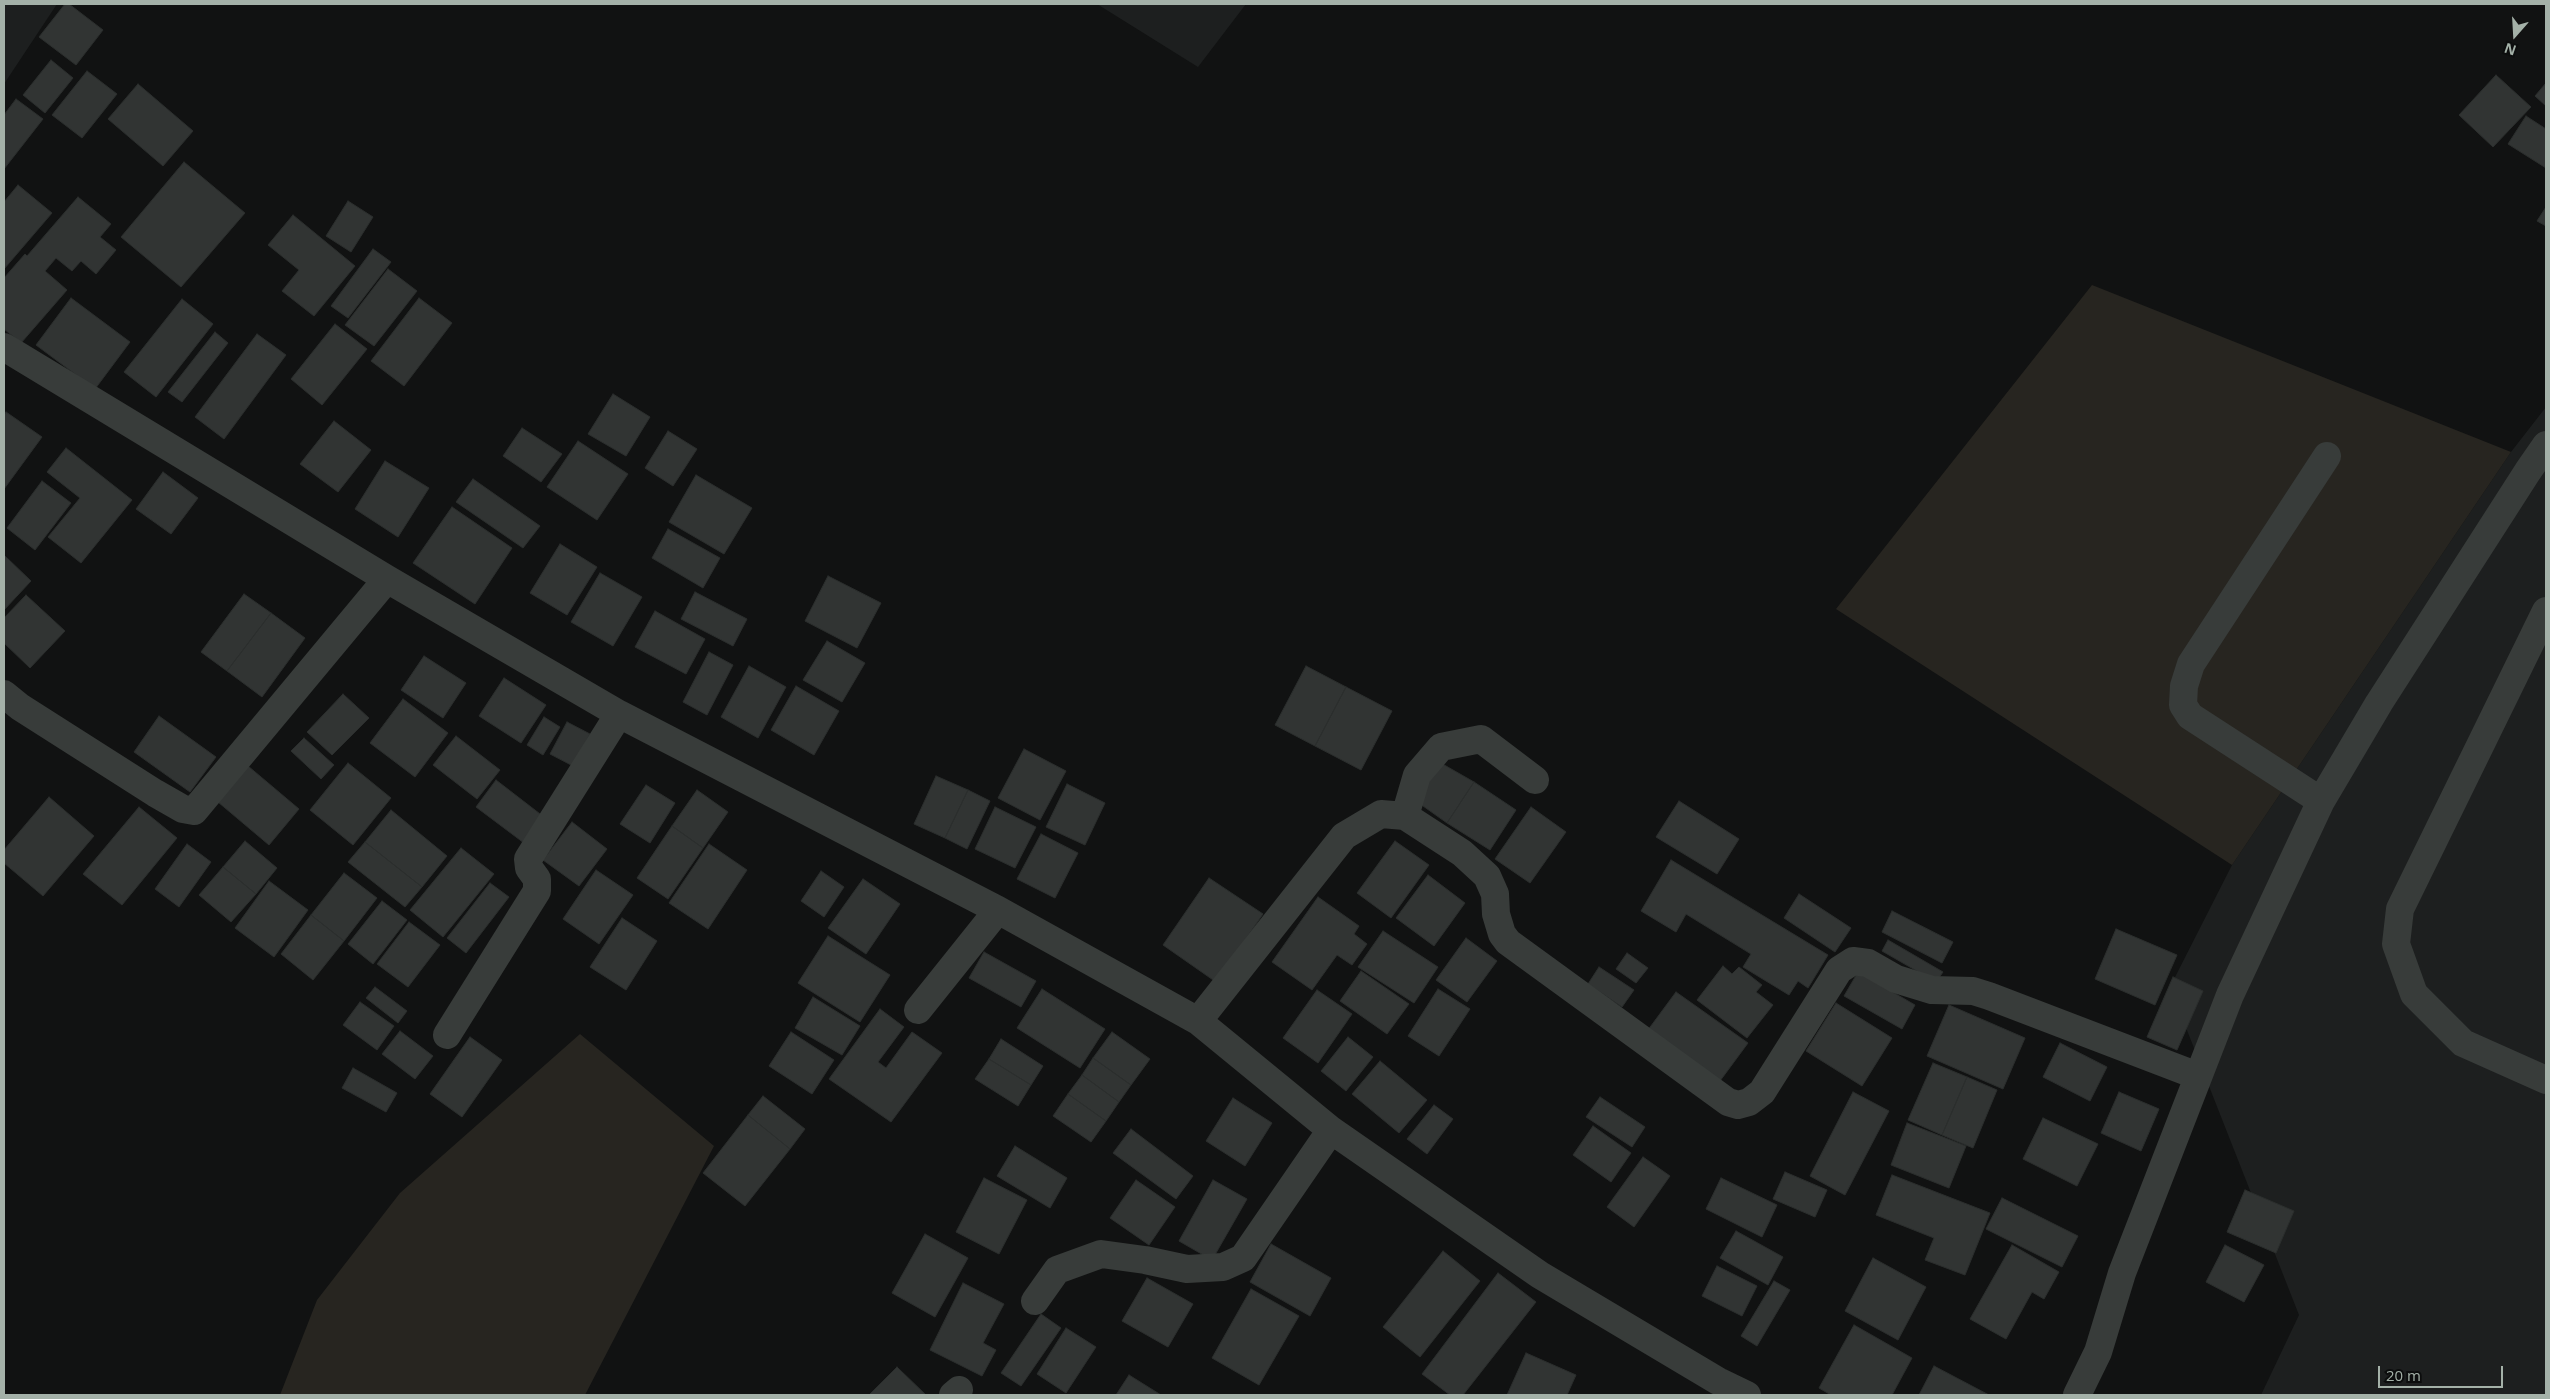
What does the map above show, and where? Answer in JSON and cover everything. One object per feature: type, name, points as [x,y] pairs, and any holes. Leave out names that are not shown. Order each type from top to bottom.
[{"type":"street","points":[[4,347],[388,579],[619,714],[998,910],[1198,1021],[1331,1130],[1540,1275],[1718,1381],[1748,1395]]},
{"type":"street","points":[[2077,1395],[2098,1352],[2122,1273],[2230,995],[2321,801],[2379,703],[2522,479],[2546,445]]},
{"type":"street","points":[[2321,801],[2190,716],[2183,705],[2184,686],[2191,664],[2326,456]]},
{"type":"street","points":[[4,694],[20,708],[156,794],[183,809],[194,811],[388,579]]},
{"type":"street","points":[[2546,611],[2400,909],[2396,944],[2414,994],[2463,1043],[2546,1080]]},
{"type":"street","points":[[447,1035],[537,891],[537,879],[529,868],[528,859],[619,714]]},
{"type":"street","points":[[1405,816],[1417,775],[1441,747],[1481,739],[1536,780]]},
{"type":"street","points":[[1198,1021],[1344,836],[1381,814],[1405,816],[1462,852],[1487,876],[1495,894],[1496,914],[1502,934],[1508,942],[1728,1102],[1738,1105],[1749,1102],[1762,1092],[1839,970],[1853,961],[1868,963],[1896,979],[1932,990],[1974,991],[1989,996],[2198,1076]]},
{"type":"street","points":[[918,1010],[998,910]]},
{"type":"street","points":[[1035,1301],[1057,1270],[1101,1254],[1146,1260],[1186,1269],[1223,1267],[1243,1258],[1331,1130]]},
{"type":"shaded area","points":[[4,4],[57,4],[4,84]]},
{"type":"shaded area","points":[[1097,4],[1246,4],[1198,67]]},
{"type":"shaded area","points":[[2092,285],[2511,452],[2232,865],[1836,609]]},
{"type":"shaded area","points":[[2546,407],[2546,1395],[2261,1395],[2299,1315],[2170,987],[2232,865],[2511,452]]},
{"type":"shaded area","points":[[580,1034],[714,1146],[585,1395],[280,1395],[317,1300],[400,1193]]},
{"type":"building","points":[[65,4],[69,4],[103,30],[76,65],[39,37]]},
{"type":"building","points":[[51,60],[73,78],[45,113],[23,95]]},
{"type":"building","points":[[87,71],[117,94],[82,138],[52,115]]},
{"type":"building","points":[[2496,75],[2531,107],[2493,147],[2459,115]]},
{"type":"building","points":[[2546,83],[2546,106],[2535,96]]},
{"type":"building","points":[[138,84],[193,131],[163,166],[108,119]]},
{"type":"building","points":[[16,99],[43,119],[4,169],[4,115]]},
{"type":"building","points":[[2526,116],[2546,129],[2546,168],[2508,144]]},
{"type":"building","points":[[184,162],[245,213],[181,287],[121,237]]},
{"type":"building","points":[[18,185],[52,213],[4,269],[4,202]]},
{"type":"building","points":[[78,197],[111,224],[100,237],[116,250],[96,274],[81,261],[72,271],[56,258],[45,271],[67,290],[21,343],[4,329],[4,278],[25,254],[27,256]]},
{"type":"building","points":[[348,201],[373,217],[351,252],[326,236]]},
{"type":"building","points":[[2546,207],[2546,226],[2537,221]]},
{"type":"building","points":[[293,215],[355,266],[314,316],[282,291],[299,270],[268,245]]},
{"type":"building","points":[[373,249],[391,262],[348,318],[331,306]]},
{"type":"building","points":[[388,269],[417,291],[374,346],[345,325]]},
{"type":"building","points":[[71,298],[130,342],[95,389],[36,345]]},
{"type":"building","points":[[419,298],[452,323],[404,386],[371,361]]},
{"type":"building","points":[[182,299],[213,324],[156,397],[124,372]]},
{"type":"building","points":[[335,324],[367,349],[322,405],[291,379]]},
{"type":"building","points":[[215,332],[228,343],[182,402],[168,392]]},
{"type":"building","points":[[257,334],[286,355],[224,439],[195,417]]},
{"type":"building","points":[[613,394],[650,417],[626,456],[588,434]]},
{"type":"building","points":[[6,412],[42,437],[4,489],[4,415]]},
{"type":"building","points":[[334,421],[371,450],[338,492],[300,464]]},
{"type":"building","points":[[522,428],[562,454],[541,482],[503,456]]},
{"type":"building","points":[[668,431],[697,449],[673,486],[645,468]]},
{"type":"building","points":[[578,441],[628,474],[597,520],[547,487]]},
{"type":"building","points":[[66,448],[132,500],[81,563],[48,537],[80,498],[47,472]]},
{"type":"building","points":[[385,461],[429,488],[398,537],[355,509]]},
{"type":"building","points":[[163,472],[198,498],[171,534],[136,509]]},
{"type":"building","points":[[696,475],[752,508],[724,554],[669,522]]},
{"type":"building","points":[[473,479],[540,526],[523,548],[456,502]]},
{"type":"building","points":[[42,481],[71,503],[35,550],[7,528]]},
{"type":"building","points":[[452,507],[512,548],[475,604],[413,563]]},
{"type":"building","points":[[668,529],[720,558],[703,588],[652,558]]},
{"type":"building","points":[[560,544],[597,567],[567,615],[530,593]]},
{"type":"building","points":[[4,555],[31,581],[4,610]]},
{"type":"building","points":[[600,573],[642,597],[613,646],[571,622]]},
{"type":"building","points":[[828,576],[881,603],[857,648],[805,621]]},
{"type":"building","points":[[695,592],[747,619],[733,646],[681,619]]},
{"type":"building","points":[[244,594],[271,613],[227,671],[201,652]]},
{"type":"building","points":[[26,595],[65,631],[30,668],[4,643],[4,618]]},
{"type":"building","points":[[655,611],[705,639],[686,674],[635,647]]},
{"type":"building","points":[[271,613],[305,638],[262,697],[227,671]]},
{"type":"building","points":[[827,641],[865,663],[842,702],[803,680]]},
{"type":"building","points":[[709,652],[733,665],[707,715],[683,702]]},
{"type":"building","points":[[424,656],[466,683],[443,718],[401,690]]},
{"type":"building","points":[[749,666],[786,687],[758,738],[721,717]]},
{"type":"building","points":[[1306,666],[1346,687],[1315,746],[1275,725]]},
{"type":"building","points":[[504,678],[546,705],[521,743],[479,716]]},
{"type":"building","points":[[796,686],[839,711],[814,755],[771,730]]},
{"type":"building","points":[[1346,687],[1392,711],[1361,770],[1315,746]]},
{"type":"building","points":[[343,694],[369,718],[332,755],[307,732]]},
{"type":"building","points":[[403,699],[448,733],[415,777],[370,743]]},
{"type":"building","points":[[159,716],[216,757],[190,792],[134,752]]},
{"type":"building","points":[[544,717],[560,727],[543,755],[527,745]]},
{"type":"building","points":[[567,722],[590,734],[573,766],[550,754]]},
{"type":"building","points":[[456,736],[500,770],[477,799],[433,765]]},
{"type":"building","points":[[304,738],[334,765],[321,779],[291,751]]},
{"type":"building","points":[[1024,749],[1066,771],[1040,820],[998,798]]},
{"type":"building","points":[[1439,762],[1474,782],[1447,823],[1416,801]]},
{"type":"building","points":[[348,763],[391,798],[353,845],[310,810]]},
{"type":"building","points":[[248,766],[299,809],[269,845],[218,802]]},
{"type":"building","points":[[936,776],[968,790],[945,838],[914,824]]},
{"type":"building","points":[[496,780],[544,817],[524,843],[476,807]]},
{"type":"building","points":[[1474,782],[1516,810],[1490,850],[1447,823]]},
{"type":"building","points":[[1067,784],[1105,803],[1085,845],[1046,827]]},
{"type":"building","points":[[646,785],[675,803],[650,843],[620,824]]},
{"type":"building","points":[[697,790],[728,812],[703,848],[672,826]]},
{"type":"building","points":[[968,790],[990,801],[967,849],[945,838]]},
{"type":"building","points":[[49,797],[94,836],[43,896],[4,863],[4,850]]},
{"type":"building","points":[[1679,801],[1739,839],[1717,874],[1656,837]]},
{"type":"building","points":[[139,807],[177,838],[122,905],[83,874]]},
{"type":"building","points":[[995,807],[1036,827],[1015,868],[975,849]]},
{"type":"building","points":[[1531,807],[1566,832],[1530,883],[1495,859]]},
{"type":"building","points":[[391,810],[447,856],[422,887],[365,842]]},
{"type":"building","points":[[572,822],[607,849],[579,886],[543,860]]},
{"type":"building","points":[[672,826],[703,848],[668,899],[637,878]]},
{"type":"building","points":[[1041,834],[1078,853],[1055,898],[1017,879]]},
{"type":"building","points":[[245,841],[277,868],[256,894],[223,867]]},
{"type":"building","points":[[1395,841],[1429,865],[1391,918],[1357,893]]},
{"type":"building","points":[[365,842],[422,887],[405,907],[348,862]]},
{"type":"building","points":[[187,844],[211,862],[179,907],[155,889]]},
{"type":"building","points":[[709,844],[747,870],[708,929],[669,903]]},
{"type":"building","points":[[461,848],[494,874],[443,937],[410,910]]},
{"type":"building","points":[[1671,860],[1828,955],[1808,988],[1798,981],[1789,995],[1743,967],[1751,954],[1686,914],[1676,932],[1641,911]]},
{"type":"building","points":[[223,867],[256,894],[231,922],[199,895]]},
{"type":"building","points":[[596,870],[633,895],[599,944],[563,919]]},
{"type":"building","points":[[821,871],[844,887],[824,917],[801,901]]},
{"type":"building","points":[[344,873],[377,898],[344,941],[311,915]]},
{"type":"building","points":[[1428,875],[1465,903],[1434,946],[1396,918]]},
{"type":"building","points":[[1209,878],[1263,914],[1216,982],[1163,945]]},
{"type":"building","points":[[863,879],[900,904],[866,954],[828,928]]},
{"type":"building","points":[[269,881],[308,910],[274,957],[235,928]]},
{"type":"building","points":[[490,883],[509,897],[466,953],[447,938]]},
{"type":"building","points":[[1799,894],[1851,928],[1835,952],[1784,918]]},
{"type":"building","points":[[1318,897],[1359,926],[1354,934],[1367,944],[1352,965],[1337,955],[1312,990],[1272,962]]},
{"type":"building","points":[[382,901],[407,920],[373,964],[348,944]]},
{"type":"building","points":[[1892,911],[1953,942],[1942,963],[1882,932]]},
{"type":"building","points":[[311,915],[344,941],[313,980],[281,954]]},
{"type":"building","points":[[622,918],[657,941],[626,990],[590,967]]},
{"type":"building","points":[[409,922],[440,945],[408,987],[377,964]]},
{"type":"building","points":[[2116,929],[2177,955],[2155,1005],[2095,979]]},
{"type":"building","points":[[1383,931],[1438,967],[1414,1003],[1358,967]]},
{"type":"building","points":[[828,936],[890,975],[860,1022],[798,983]]},
{"type":"building","points":[[1466,938],[1497,961],[1467,1002],[1436,980]]},
{"type":"building","points":[[1888,940],[1943,972],[1936,982],[1882,951]]},
{"type":"building","points":[[984,952],[1036,981],[1021,1007],[969,978]]},
{"type":"building","points":[[1627,953],[1648,968],[1636,983],[1616,969]]},
{"type":"building","points":[[1723,966],[1732,974],[1739,967],[1762,985],[1756,992],[1773,1005],[1747,1038],[1697,1000]]},
{"type":"building","points":[[1599,967],[1634,990],[1622,1007],[1588,984]]},
{"type":"building","points":[[1361,971],[1409,1004],[1387,1034],[1340,1001]]},
{"type":"building","points":[[1858,972],[1915,1005],[1902,1029],[1844,996]]},
{"type":"building","points":[[2173,977],[2203,991],[2177,1050],[2147,1037]]},
{"type":"building","points":[[375,987],[407,1011],[398,1023],[366,998]]},
{"type":"building","points":[[1042,989],[1105,1029],[1080,1068],[1017,1028]]},
{"type":"building","points":[[1438,989],[1470,1009],[1439,1056],[1408,1036]]},
{"type":"building","points":[[1317,990],[1352,1014],[1318,1063],[1283,1038]]},
{"type":"building","points":[[1676,992],[1748,1043],[1717,1085],[1645,1034]]},
{"type":"building","points":[[813,997],[860,1026],[842,1055],[795,1028]]},
{"type":"building","points":[[360,1002],[394,1026],[377,1050],[343,1025]]},
{"type":"building","points":[[1836,1003],[1892,1038],[1862,1086],[1806,1051]]},
{"type":"building","points":[[1949,1005],[2025,1038],[2003,1089],[1927,1056]]},
{"type":"building","points":[[880,1009],[904,1027],[878,1062],[886,1068],[912,1032],[942,1053],[891,1122],[829,1079]]},
{"type":"building","points":[[400,1031],[433,1056],[415,1079],[382,1054]]},
{"type":"building","points":[[791,1032],[834,1060],[812,1094],[769,1066]]},
{"type":"building","points":[[1112,1032],[1150,1059],[1131,1085],[1093,1058]]},
{"type":"building","points":[[470,1037],[502,1060],[462,1117],[430,1094]]},
{"type":"building","points":[[1348,1037],[1373,1057],[1346,1091],[1321,1071]]},
{"type":"building","points":[[1001,1039],[1043,1066],[1031,1085],[989,1059]]},
{"type":"building","points":[[2060,1043],[2107,1067],[2090,1101],[2043,1077]]},
{"type":"building","points":[[1093,1058],[1131,1085],[1119,1102],[1082,1075]]},
{"type":"building","points":[[989,1059],[1031,1085],[1018,1106],[975,1079]]},
{"type":"building","points":[[1380,1061],[1427,1100],[1399,1133],[1352,1094]]},
{"type":"building","points":[[1933,1063],[1967,1077],[1942,1135],[1908,1120]]},
{"type":"building","points":[[353,1068],[397,1093],[386,1112],[342,1088]]},
{"type":"building","points":[[1082,1075],[1119,1102],[1106,1121],[1068,1094]]},
{"type":"building","points":[[1967,1077],[1997,1090],[1973,1148],[1942,1135]]},
{"type":"building","points":[[1853,1092],[1889,1111],[1845,1195],[1810,1176]]},
{"type":"building","points":[[2119,1092],[2159,1109],[2141,1151],[2101,1133]]},
{"type":"building","points":[[1068,1094],[1106,1121],[1091,1142],[1053,1116]]},
{"type":"building","points":[[763,1096],[805,1129],[790,1149],[748,1115]]},
{"type":"building","points":[[1600,1097],[1645,1127],[1632,1147],[1586,1117]]},
{"type":"building","points":[[1233,1098],[1272,1123],[1245,1166],[1206,1141]]},
{"type":"building","points":[[1434,1105],[1453,1119],[1427,1154],[1407,1139]]},
{"type":"building","points":[[748,1115],[790,1149],[745,1206],[703,1173]]},
{"type":"building","points":[[2043,1118],[2098,1144],[2077,1186],[2023,1159]]},
{"type":"building","points":[[1907,1123],[1966,1146],[1949,1188],[1891,1165]]},
{"type":"building","points":[[1593,1126],[1631,1153],[1611,1182],[1573,1155]]},
{"type":"building","points":[[1131,1129],[1193,1176],[1176,1199],[1113,1153]]},
{"type":"building","points":[[1015,1146],[1067,1178],[1050,1208],[997,1176]]},
{"type":"building","points":[[1643,1157],[1670,1176],[1634,1227],[1607,1207]]},
{"type":"building","points":[[1785,1172],[1827,1190],[1815,1217],[1773,1199]]},
{"type":"building","points":[[1892,1175],[1990,1213],[1965,1275],[1925,1260],[1934,1238],[1876,1215]]},
{"type":"building","points":[[984,1178],[1027,1200],[999,1254],[956,1232]]},
{"type":"building","points":[[1721,1178],[1777,1205],[1762,1237],[1706,1209]]},
{"type":"building","points":[[1136,1180],[1175,1207],[1149,1245],[1110,1218]]},
{"type":"building","points":[[1213,1180],[1247,1199],[1212,1260],[1179,1241]]},
{"type":"building","points":[[2245,1190],[2294,1211],[2276,1253],[2227,1232]]},
{"type":"building","points":[[2002,1198],[2078,1236],[2062,1267],[1986,1229]]},
{"type":"building","points":[[1736,1231],[1783,1257],[1768,1285],[1720,1258]]},
{"type":"building","points":[[925,1234],[968,1258],[935,1317],[892,1293]]},
{"type":"building","points":[[1271,1244],[1331,1278],[1310,1316],[1250,1282]]},
{"type":"building","points":[[2012,1245],[2059,1272],[2044,1299],[2032,1292],[2006,1339],[1970,1319]]},
{"type":"building","points":[[2225,1245],[2264,1265],[2244,1302],[2206,1282]]},
{"type":"building","points":[[1443,1251],[1480,1281],[1420,1357],[1383,1327]]},
{"type":"building","points":[[1873,1258],[1926,1287],[1898,1340],[1845,1311]]},
{"type":"building","points":[[1717,1266],[1757,1286],[1742,1316],[1702,1296]]},
{"type":"building","points":[[1498,1273],[1536,1302],[1463,1395],[1450,1395],[1422,1374]]},
{"type":"building","points":[[1147,1278],[1193,1304],[1168,1347],[1122,1321]]},
{"type":"building","points":[[1774,1281],[1790,1290],[1757,1346],[1741,1336]]},
{"type":"building","points":[[963,1283],[1004,1304],[983,1343],[996,1350],[982,1376],[930,1350]]},
{"type":"building","points":[[1251,1289],[1299,1316],[1259,1385],[1212,1358]]},
{"type":"building","points":[[1041,1314],[1061,1328],[1021,1386],[1001,1373]]},
{"type":"building","points":[[1854,1325],[1912,1358],[1892,1395],[1831,1395],[1819,1388]]},
{"type":"building","points":[[1066,1328],[1096,1347],[1066,1393],[1037,1374]]},
{"type":"building","points":[[1526,1353],[1576,1375],[1567,1395],[1507,1395]]},
{"type":"building","points":[[1934,1366],[1989,1395],[1919,1395]]},
{"type":"building","points":[[897,1367],[926,1395],[869,1395]]},
{"type":"building","points":[[1129,1375],[1161,1395],[1116,1395]]}]
